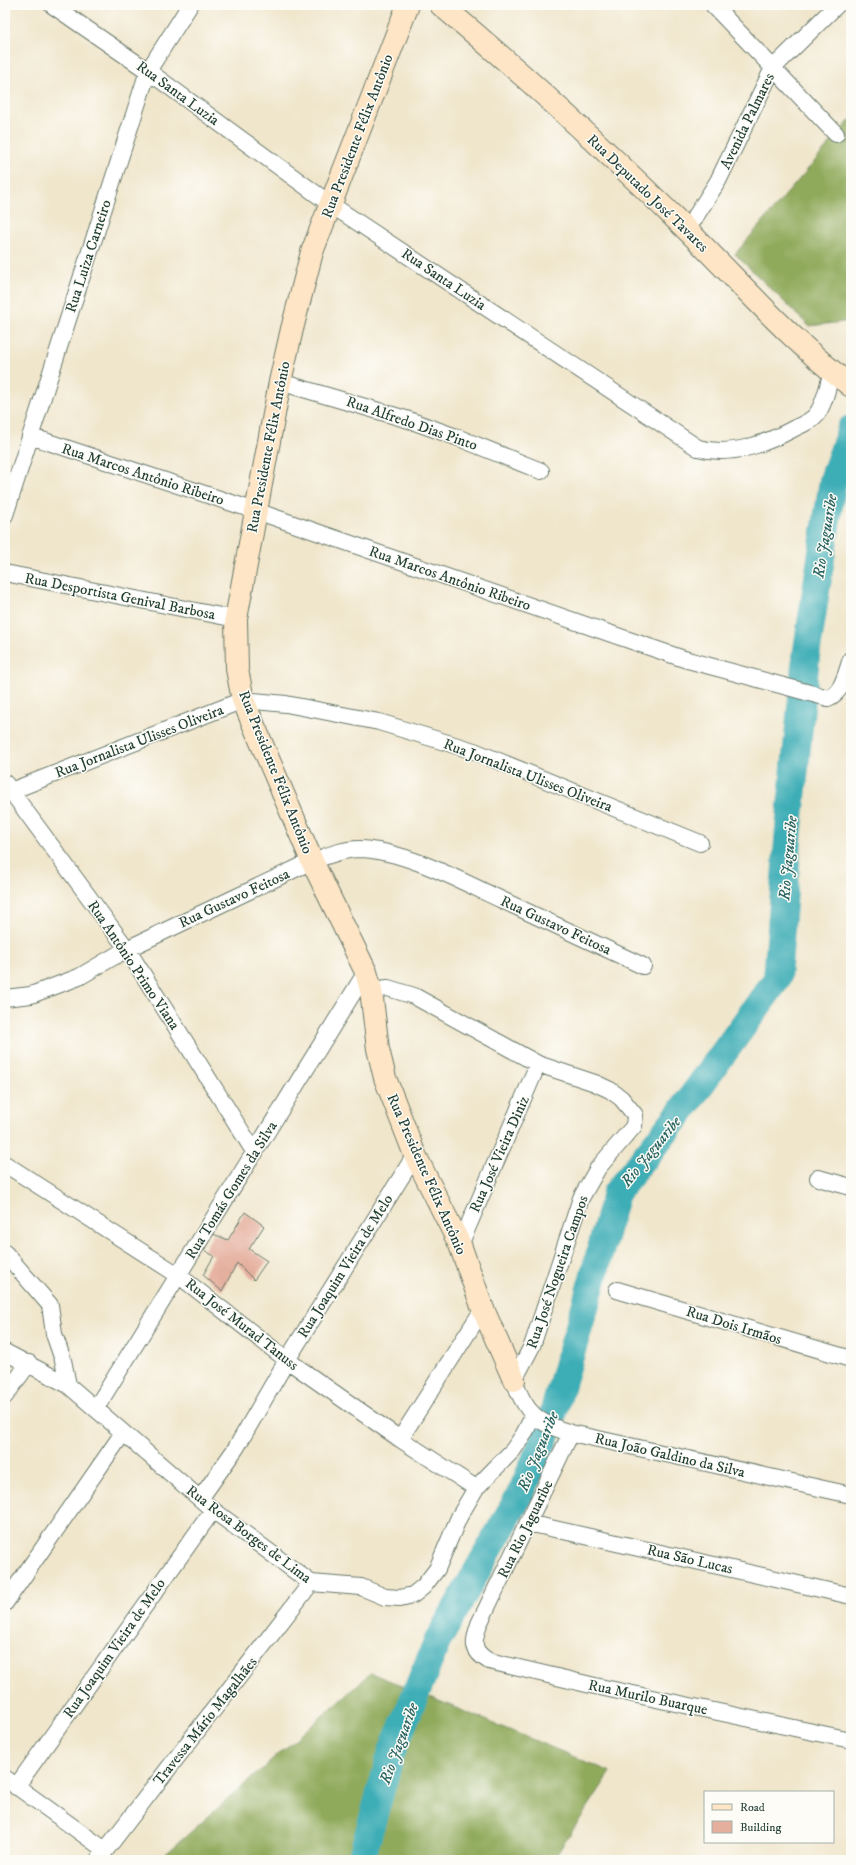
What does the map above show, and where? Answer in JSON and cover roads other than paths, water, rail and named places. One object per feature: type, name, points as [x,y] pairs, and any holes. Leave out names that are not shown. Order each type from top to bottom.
[{"type":"street","name":"Rua Santa Luzia","points":[[52,5],[148,71],[330,204],[698,448],[710,451],[729,452],[756,446],[809,421],[816,416],[820,409],[832,372]]},
{"type":"street","name":"Rua Luiza Carneiro","points":[[5,515],[148,71],[190,5]]},
{"type":"street","name":"Rua Presidente Félix Antônio","points":[[408,5],[312,252],[292,329],[280,382],[236,619],[237,669],[243,700],[312,861],[368,981],[378,1049],[384,1078],[415,1155],[460,1245],[483,1309],[514,1380]]},
{"type":"street","name":"Rua Deputado José Tavares","points":[[441,5],[498,52],[687,230],[832,372],[851,386]]},
{"type":"street","points":[[713,5],[836,134]]},
{"type":"street","name":"Avenida Palmares","points":[[687,230],[718,181],[773,68],[837,5]]},
{"type":"street","name":"Rua Alfredo Dias Pinto","points":[[280,382],[409,420],[542,471]]},
{"type":"street","name":"Rua Marcos Antônio Ribeiro","points":[[30,436],[256,511],[684,659],[778,685],[828,698],[833,696],[842,683],[851,659]]},
{"type":"street","name":"Rua Desportista Genival Barbosa","points":[[5,573],[236,619]]},
{"type":"street","name":"Rua Jornalista Ulisses Oliveira","points":[[8,787],[243,700],[286,704],[379,722],[474,751],[700,843]]},
{"type":"street","name":"Rua Antônio Primo Viana","points":[[8,787],[127,949],[255,1153]]},
{"type":"street","name":"Rua Gustavo Feitosa","points":[[5,998],[31,995],[49,990],[79,977],[127,949],[312,861],[358,849],[377,851],[420,864],[467,884],[643,966]]},
{"type":"street","name":"Rua José Nogueira Campos","points":[[368,981],[414,996],[538,1064],[595,1083],[610,1090],[631,1108],[636,1121],[634,1126],[598,1168],[581,1198],[532,1346],[514,1380]]},
{"type":"street","name":"Rua Tomás Gomes da Silva","points":[[96,1408],[255,1153],[368,981]]},
{"type":"street","name":"Rua José Vieira Diniz","points":[[460,1245],[538,1064]]},
{"type":"street","name":"Rua Joaquim Vieira de Melo","points":[[200,1499],[236,1448],[287,1360],[415,1155]]},
{"type":"street","name":"Rua José Murad Tanuss","points":[[5,1164],[178,1275],[287,1360],[400,1439],[476,1488]]},
{"type":"street","points":[[818,1178],[851,1187]]},
{"type":"street","points":[[5,1253],[50,1305],[54,1334],[63,1360],[68,1385]]},
{"type":"street","name":"Rua Dois Irmãos","points":[[617,1290],[816,1350],[851,1359]]},
{"type":"street","points":[[400,1439],[483,1309]]},
{"type":"street","name":"Rua Rosa Borges de Lima","points":[[5,1352],[29,1363],[68,1385],[213,1510],[312,1583],[361,1587],[385,1597],[400,1598],[413,1595],[424,1586],[436,1569],[459,1517],[476,1488],[512,1450],[536,1419]]},
{"type":"street","points":[[5,1396],[29,1363]]},
{"type":"street","points":[[514,1380],[517,1391],[536,1419]]},
{"type":"street","name":"Rua João Galdino da Silva","points":[[536,1419],[566,1432],[851,1495]]},
{"type":"street","name":"Rua Rio Jaguaribe","points":[[478,1624],[528,1523],[566,1432]]},
{"type":"street","points":[[5,1602],[123,1433]]},
{"type":"street","name":"Rua Joaquim Vieira de Melo","points":[[11,1782],[213,1510]]},
{"type":"street","name":"Rua São Lucas","points":[[528,1523],[851,1596]]},
{"type":"street","name":"Travessa Mário Magalhães","points":[[102,1855],[312,1583]]},
{"type":"street","name":"Rua Murilo Buarque","points":[[478,1624],[475,1635],[476,1650],[480,1657],[489,1661],[595,1686],[851,1740]]},
{"type":"street","points":[[11,1782],[102,1855]]},
{"type":"waterway","name":"Rio Jaguaribe","points":[[361,1860],[392,1751],[437,1642],[522,1491],[549,1427],[587,1300],[616,1193],[680,1113],[777,979],[789,828],[806,656],[833,480],[851,429]]}]
